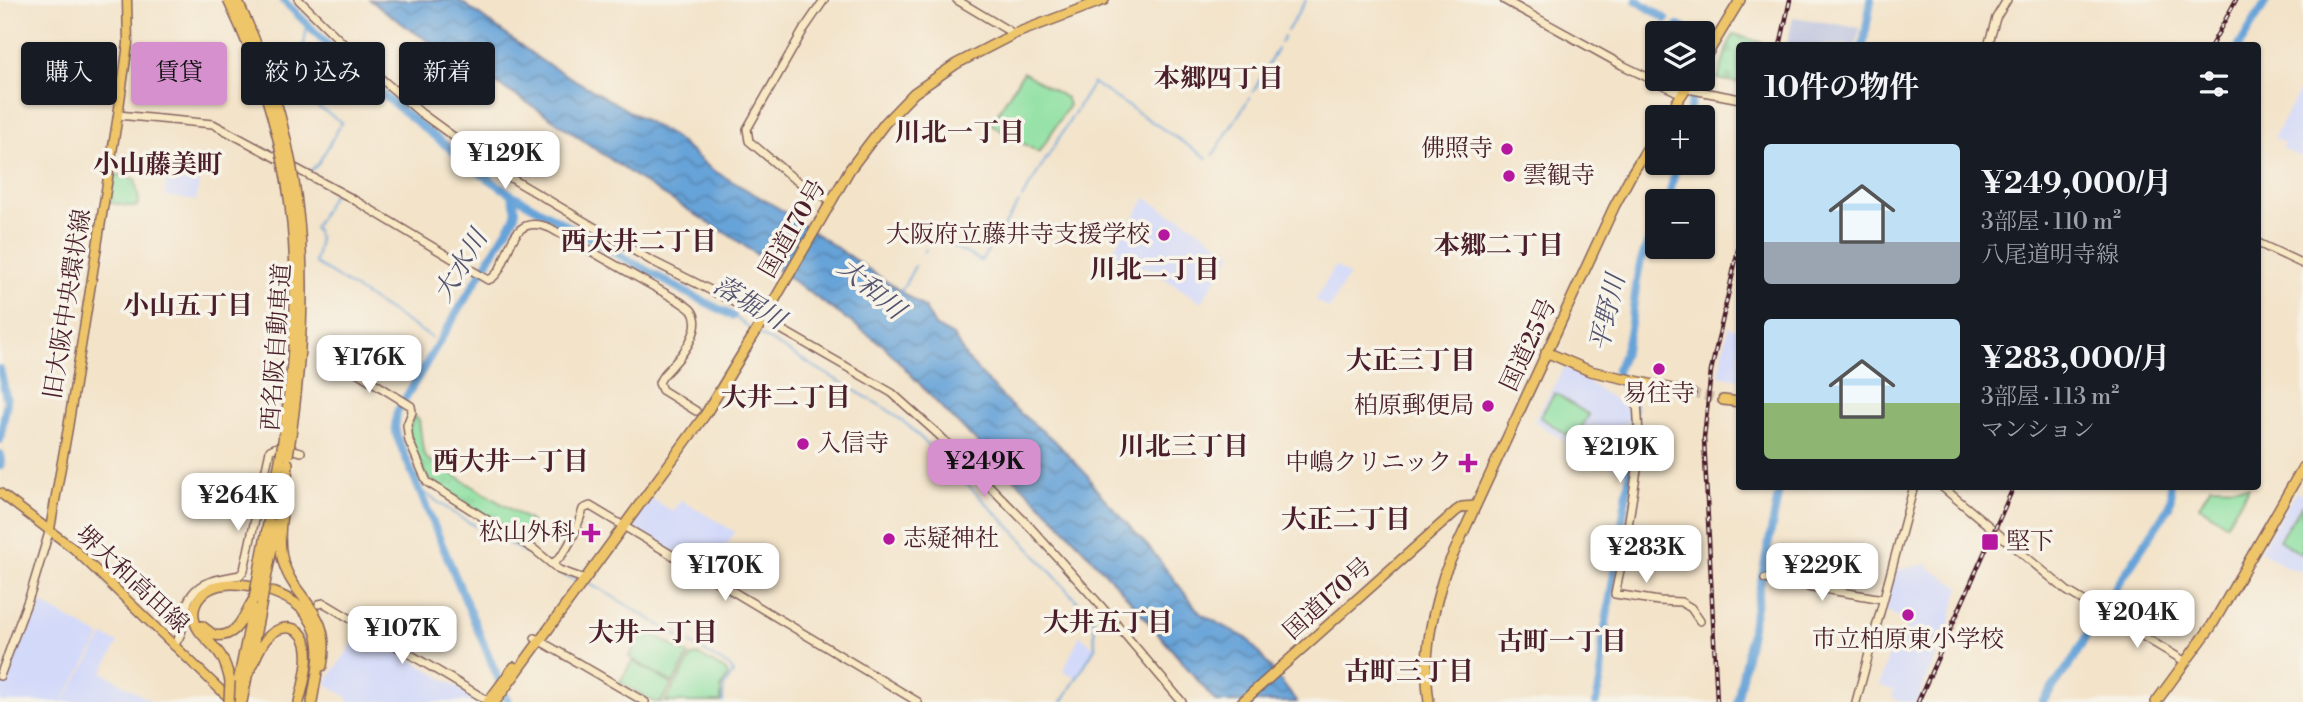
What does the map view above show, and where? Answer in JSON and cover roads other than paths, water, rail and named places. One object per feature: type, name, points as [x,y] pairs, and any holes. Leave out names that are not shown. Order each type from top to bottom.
[{"type":"highway","name":"西名阪自動車道","points":[[228,0],[248,44],[268,100],[281,148],[292,218],[296,278],[285,458]]},
{"type":"highway","name":"西名阪自動車道","points":[[235,701],[248,674],[261,583],[297,400],[303,283],[301,225],[289,145],[256,43],[237,0]]},
{"type":"highway","name":"国道170号","points":[[496,695],[705,415],[840,182],[881,119],[923,81],[973,49],[1091,0]]},
{"type":"highway","name":"国道170号","points":[[1013,33],[1104,0]]},
{"type":"highway","points":[[1715,41],[1740,0]]},
{"type":"highway","points":[[1677,105],[1688,91]]},
{"type":"highway","name":"国道25号","points":[[1429,702],[1427,652],[1433,610],[1445,572],[1614,207],[1645,152]]},
{"type":"highway","points":[[1546,352],[1590,371],[1691,393]]},
{"type":"highway","points":[[1723,400],[1736,402]]},
{"type":"highway","points":[[285,458],[287,485],[281,526],[282,557],[292,580],[315,613],[325,641],[324,657],[313,702]]},
{"type":"highway","points":[[2156,702],[2211,627],[2303,467]]},
{"type":"highway","name":"国道170号","points":[[1242,702],[1456,511],[1462,506],[1475,506]]},
{"type":"highway","points":[[235,701],[220,654],[200,631],[194,618],[195,607],[202,595],[215,586],[226,583],[260,589],[286,598],[309,617],[319,646],[313,702]]},
{"type":"highway","points":[[258,600],[239,626],[227,635],[207,632],[198,618],[201,602],[206,595],[232,587],[259,592],[298,610],[309,626],[314,645],[314,660],[302,702]]},
{"type":"highway","name":"西名阪自動車道","points":[[235,701],[258,600]]},
{"type":"highway","points":[[248,674],[270,635],[285,628],[292,629],[305,639],[308,648],[302,702]]},
{"type":"main road","name":"旧大阪中央環状線","points":[[50,529],[118,115],[128,44],[127,0]]},
{"type":"main road","name":"堺大和高田線","points":[[0,493],[50,529],[235,701]]},
{"type":"street","points":[[299,0],[331,33],[421,113],[484,160],[611,238],[879,384],[909,407],[1030,527],[1182,702]]},
{"type":"street","points":[[957,0],[1013,33]]},
{"type":"street","points":[[1504,0],[1645,77]]},
{"type":"street","points":[[1989,42],[1996,18],[2007,0]]},
{"type":"street","points":[[821,1],[759,107],[747,130],[747,136],[749,141],[787,173],[829,203]]},
{"type":"street","points":[[1704,91],[1736,98]]},
{"type":"street","points":[[118,115],[213,124],[351,198],[488,279],[495,277],[517,233],[538,223],[550,228],[679,301],[693,312],[695,329],[682,353],[659,383],[662,390],[696,411]]},
{"type":"street","points":[[2261,244],[2303,264]]},
{"type":"street","points":[[351,368],[404,400],[412,408],[407,425],[409,441],[427,482],[535,550],[564,572],[582,578]]},
{"type":"street","points":[[1638,383],[1640,451],[1615,594],[1659,601],[1680,601],[1691,608],[1700,621]]},
{"type":"street","points":[[174,646],[184,628],[186,607],[195,590],[222,577],[240,575],[244,570],[268,453],[276,446],[301,452]]},
{"type":"street","points":[[1856,702],[1913,490]]},
{"type":"street","points":[[1946,490],[2067,591],[2186,662]]},
{"type":"street","points":[[552,564],[559,560],[577,529],[583,509],[587,506],[594,507],[918,702]]},
{"type":"street","points":[[0,676],[31,592],[50,529]]},
{"type":"street","points":[[1624,551],[1673,562]]},
{"type":"street","points":[[1765,579],[1883,599]]},
{"type":"street","points":[[319,604],[324,603],[496,695]]},
{"type":"street","points":[[537,639],[645,702]]},
{"type":"water","name":"大和川","points":[[370,0],[459,0],[542,61],[674,137],[711,169],[780,209],[925,308],[935,326],[953,336],[968,360],[1010,405],[1055,441],[1088,476],[1095,488],[1152,551],[1201,614],[1248,639],[1297,702],[1216,702],[1123,592],[1052,515],[944,410],[884,346],[735,239],[646,184],[495,83],[495,42],[430,42]]},
{"type":"waterway","name":"落堀川","points":[[283,0],[357,74],[480,173],[511,194],[733,316]]},
{"type":"waterway","points":[[1287,31],[1306,0]]},
{"type":"waterway","name":"平野川","points":[[1636,0],[1666,19]]},
{"type":"waterway","points":[[1864,42],[1871,0]]},
{"type":"waterway","points":[[2241,42],[2267,0]]},
{"type":"waterway","points":[[307,26],[302,57],[286,69],[280,81],[282,85],[342,122],[318,164],[308,173]]},
{"type":"waterway","points":[[1280,43],[1284,36]]},
{"type":"waterway","points":[[1253,92],[1277,49]]},
{"type":"waterway","points":[[1022,198],[1093,83],[1207,158]]},
{"type":"waterway","name":"平野川","points":[[1691,105],[1693,91]]},
{"type":"waterway","points":[[1213,155],[1250,97]]},
{"type":"waterway","name":"平野川","points":[[1671,189],[1674,175]]},
{"type":"waterway","points":[[332,191],[333,194],[314,228],[319,241],[315,263],[432,338]]},
{"type":"waterway","name":"大水川","points":[[508,702],[395,427],[397,412],[514,218],[516,210],[511,194]]},
{"type":"waterway","points":[[929,242],[933,236],[981,261],[1019,203]]},
{"type":"waterway","name":"平野川","points":[[1596,702],[1601,678],[1602,647],[1635,442],[1632,403],[1616,371],[1626,346],[1637,277],[1645,251]]},
{"type":"waterway","name":"大和川","points":[[900,293],[915,266]]},
{"type":"waterway","name":"落堀川","points":[[733,316],[753,330]]},
{"type":"waterway","name":"落堀川","points":[[757,333],[888,410],[910,427],[1013,530],[1094,620],[1095,648],[1062,702]]},
{"type":"waterway","points":[[0,369],[7,401],[0,440]]},
{"type":"waterway","points":[[0,454],[0,466]]},
{"type":"waterway","points":[[419,489],[461,518],[550,566]]},
{"type":"waterway","points":[[1737,702],[1779,490]]},
{"type":"waterway","points":[[2042,702],[2073,660],[2098,615],[2169,507],[2170,490]]},
{"type":"waterway","points":[[563,575],[577,581]]},
{"type":"waterway","points":[[586,583],[730,667],[733,673],[724,687],[723,702]]},
{"type":"tunnel","points":[[1691,393],[1723,400]]},
{"type":"railway","points":[[1781,42],[1790,0]]},
{"type":"railway","points":[[2213,42],[2236,0]]},
{"type":"railway","points":[[1717,702],[1704,438],[1711,371],[1736,259]]},
{"type":"railway","points":[[1918,702],[2012,490]]},
{"type":"place","name":"佛照寺","points":[[1507,149]]},
{"type":"place","name":"雲観寺","points":[[1509,176]]},
{"type":"place","name":"大阪府立藤井寺支援学校","points":[[1164,235]]},
{"type":"place","name":"易往寺","points":[[1659,369]]},
{"type":"place","name":"柏原郵便局","points":[[1488,406]]},
{"type":"place","name":"入信寺","points":[[803,444]]},
{"type":"place","name":"中嶋クリニック","points":[[1468,463]]},
{"type":"place","name":"松山外科","points":[[591,533]]},
{"type":"place","name":"志疑神社","points":[[889,539]]},
{"type":"place","name":"堅下","points":[[1990,542]]},
{"type":"place","name":"市立柏原東小学校","points":[[1908,615]]},
{"type":"district","name":"本郷四丁目","points":[[1219,79]]},
{"type":"district","name":"川北一丁目","points":[[960,133]]},
{"type":"district","name":"小山藤美町","points":[[158,165]]},
{"type":"district","name":"西大井二丁目","points":[[639,242]]},
{"type":"district","name":"本郷二丁目","points":[[1499,246]]},
{"type":"district","name":"川北二丁目","points":[[1155,270]]},
{"type":"district","name":"小山五丁目","points":[[188,306]]},
{"type":"district","name":"大正三丁目","points":[[1411,361]]},
{"type":"district","name":"大井二丁目","points":[[786,398]]},
{"type":"district","name":"川北三丁目","points":[[1184,447]]},
{"type":"district","name":"西大井一丁目","points":[[511,462]]},
{"type":"district","name":"大正二丁目","points":[[1346,520]]},
{"type":"district","name":"大井五丁目","points":[[1108,623]]},
{"type":"district","name":"大井一丁目","points":[[653,633]]},
{"type":"district","name":"古町一丁目","points":[[1562,642]]},
{"type":"district","name":"古町三丁目","points":[[1409,672]]}]
